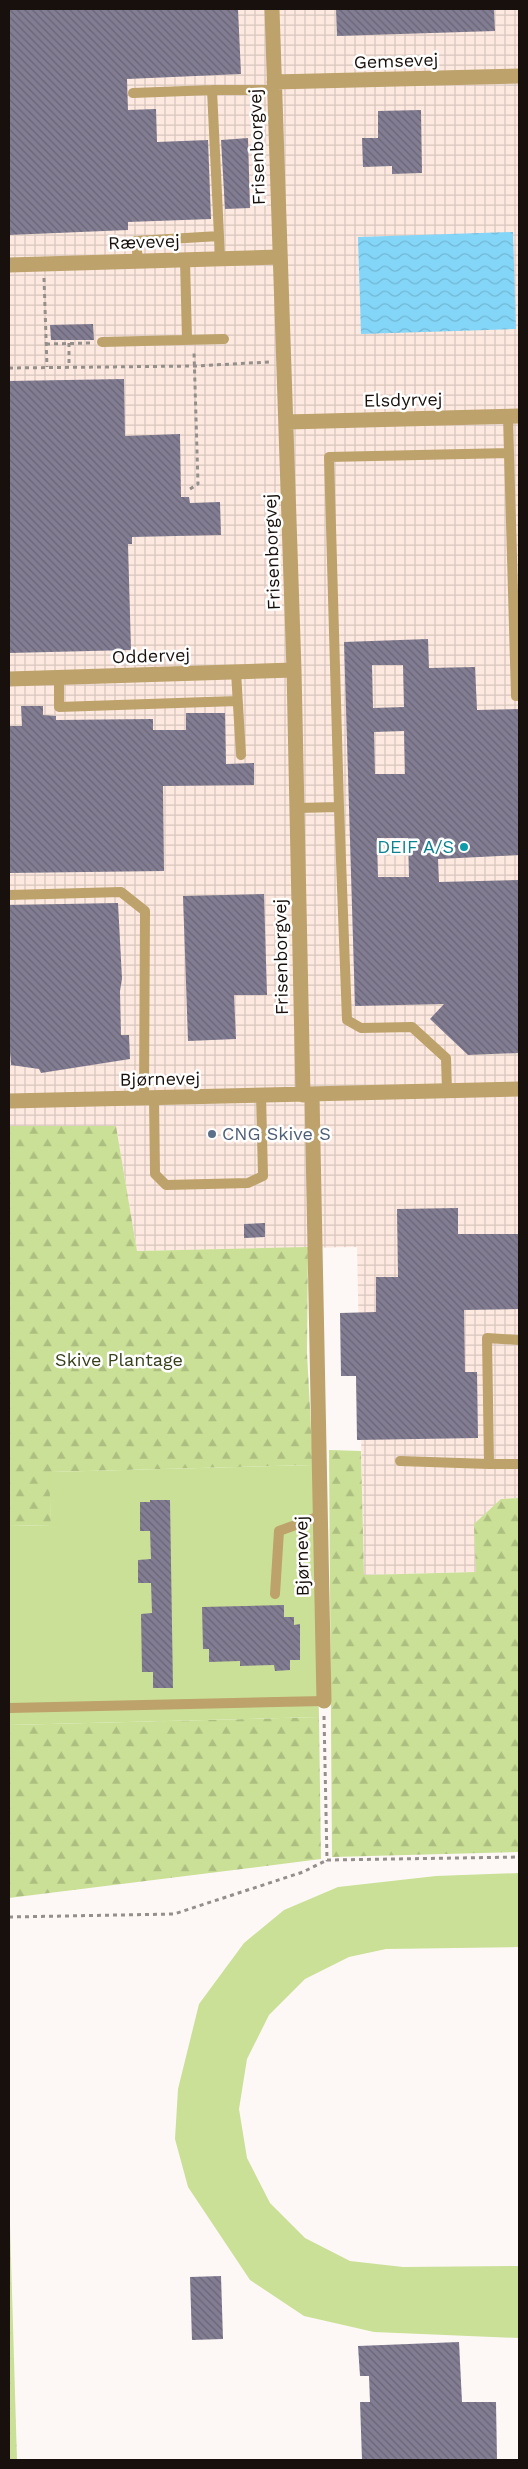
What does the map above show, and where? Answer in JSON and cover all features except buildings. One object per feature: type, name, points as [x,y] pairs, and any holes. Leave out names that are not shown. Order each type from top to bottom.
[{"type":"street","name":"Frisenborgvej","points":[[272,9],[287,422],[307,1095]]},
{"type":"street","name":"Gemsevej","points":[[274,86],[519,76]]},
{"type":"street","name":"Rævevej","points":[[9,264],[280,257]]},
{"type":"street","name":"Elsdyrvej","points":[[287,422],[514,416]]},
{"type":"street","name":"Oddervej","points":[[9,678],[294,670]]},
{"type":"street","name":"Bjørnevej","points":[[9,1100],[519,1089]]},
{"type":"street","name":"Bjørnevej","points":[[307,1095],[324,1701]]},
{"type":"lane","points":[[133,93],[274,86]]},
{"type":"lane","points":[[212,90],[220,259]]},
{"type":"lane","points":[[138,261],[136,241],[219,236]]},
{"type":"lane","points":[[185,260],[191,340]]},
{"type":"lane","points":[[102,342],[224,338]]},
{"type":"lane","points":[[514,416],[509,452],[516,696]]},
{"type":"lane","points":[[447,1091],[446,1058],[412,1027],[361,1028],[347,1020],[329,458],[509,452]]},
{"type":"lane","points":[[236,672],[241,756]]},
{"type":"lane","points":[[59,677],[59,707],[237,701]]},
{"type":"lane","points":[[297,808],[339,807]]},
{"type":"lane","points":[[9,895],[121,892],[145,911],[149,1098],[155,1174],[166,1185],[248,1183],[263,1176],[261,1095]]},
{"type":"lane","points":[[489,1464],[487,1338],[519,1340]]},
{"type":"lane","points":[[400,1461],[519,1464]]},
{"type":"lane","points":[[275,1594],[279,1530],[320,1516]]},
{"type":"lane","points":[[9,1708],[324,1701]]},
{"type":"path","points":[[43,264],[48,367]]},
{"type":"path","points":[[190,490],[198,484],[195,366],[191,340]]},
{"type":"path","points":[[46,344],[102,342]]},
{"type":"path","points":[[69,343],[70,367]]},
{"type":"path","points":[[9,368],[195,366],[284,361]]},
{"type":"path","points":[[324,1701],[327,1860]]},
{"type":"path","points":[[9,1917],[174,1914],[303,1872],[327,1860],[519,1857]]},
{"type":"shaded area","points":[[9,9],[519,9],[519,1498],[501,1499],[476,1572],[364,1575],[357,1247],[137,1251],[116,1126],[9,1126]]},
{"type":"green space","name":"Skive Plantage","points":[[9,1126],[116,1126],[137,1251],[308,1247],[307,1353],[313,1465],[50,1472],[51,1525],[9,1526]]},
{"type":"green space","points":[[329,1450],[361,1451],[364,1575],[476,1572],[474,1524],[501,1499],[519,1498],[519,1852],[332,1857]]},
{"type":"green space","points":[[313,1465],[319,1717],[9,1725],[9,1526],[51,1525],[49,1472]]},
{"type":"green space","points":[[319,1717],[321,1859],[9,1898],[9,1725]]},
{"type":"green space","points":[[519,1873],[519,1947],[386,1949],[349,1957],[305,1979],[269,2015],[247,2059],[239,2109],[247,2158],[270,2203],[305,2238],[350,2261],[403,2267],[519,2266],[519,2338],[374,2332],[304,2316],[250,2280],[188,2187],[175,2139],[178,2089],[199,2004],[244,1943],[284,1910],[338,1887],[436,1876]]},
{"type":"green space","points":[[9,2191],[17,2460],[9,2460]]},
{"type":"water","points":[[513,232],[516,329],[361,334],[358,237]]},
{"type":"place","name":"DEIF A/S","points":[[464,847]]},
{"type":"place","name":"CNG Skive S","points":[[212,1134]]}]
